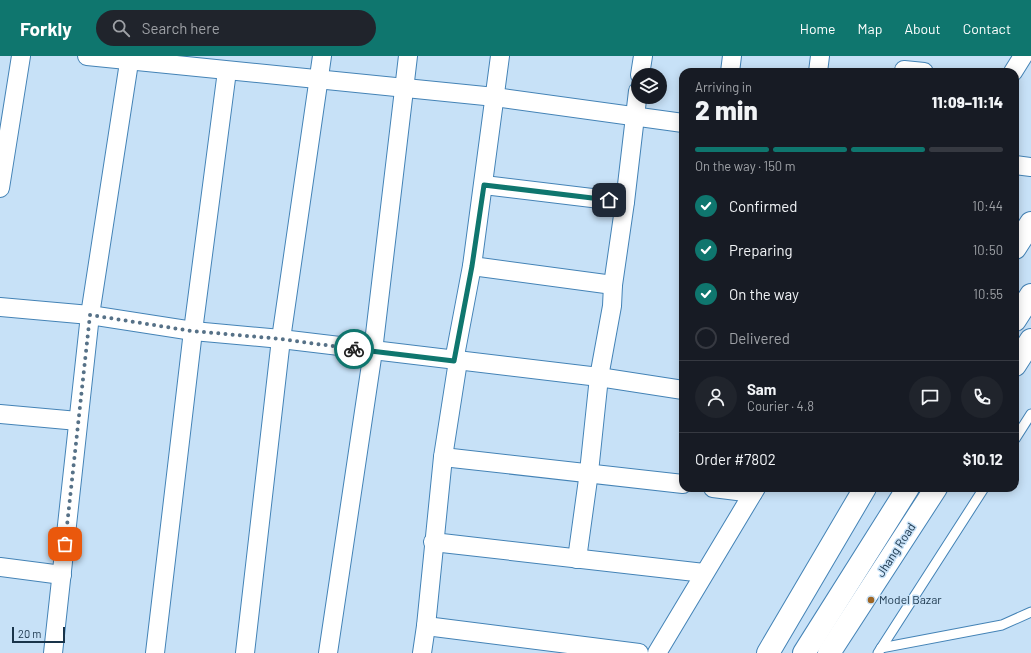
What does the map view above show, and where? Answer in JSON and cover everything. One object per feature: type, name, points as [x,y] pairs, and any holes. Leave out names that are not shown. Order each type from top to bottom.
[{"type":"main road","points":[[1019,242],[1031,223]]},
{"type":"main road","points":[[1019,314],[1031,296]]},
{"type":"main road","points":[[1019,359],[1031,340]]},
{"type":"main road","points":[[768,653],[863,492]]},
{"type":"main road","name":"Jhang Road","points":[[804,653],[905,492]]},
{"type":"main road","name":"Jhang Road","points":[[830,653],[933,492]]},
{"type":"street","points":[[0,188],[21,56]]},
{"type":"street","points":[[87,56],[129,58],[227,71],[495,97],[679,122]]},
{"type":"street","points":[[245,653],[281,339],[322,56]]},
{"type":"street","points":[[328,653],[373,351],[408,56]]},
{"type":"street","points":[[422,653],[443,457],[456,361],[484,185],[500,56]]},
{"type":"street","points":[[641,68],[643,56]]},
{"type":"street","points":[[730,68],[732,56]]},
{"type":"street","points":[[818,68],[820,56]]},
{"type":"street","points":[[1016,68],[1023,56]]},
{"type":"street","points":[[53,653],[90,315],[129,58]]},
{"type":"street","points":[[155,653],[192,331],[227,71]]},
{"type":"street","points":[[577,559],[589,472],[599,378],[612,306],[612,285],[625,202],[636,104]]},
{"type":"street","points":[[1019,166],[1031,167]]},
{"type":"street","points":[[484,185],[625,202]]},
{"type":"street","points":[[472,266],[612,285]]},
{"type":"street","points":[[0,306],[90,315],[192,331],[281,339],[599,378],[679,389]]},
{"type":"street","points":[[0,414],[78,421]]},
{"type":"street","points":[[443,457],[589,472],[679,483]]},
{"type":"street","points":[[657,653],[754,492]]},
{"type":"street","points":[[433,542],[704,573]]},
{"type":"street","points":[[0,567],[62,575]]},
{"type":"street","points":[[426,626],[640,653]]},
{"type":"lane","points":[[1019,433],[1031,414]]},
{"type":"lane","points":[[880,651],[981,492]]},
{"type":"lane","points":[[880,651],[1002,625],[1031,612]]},
{"type":"way so far","points":[[65,544],[90,315],[192,331],[281,339],[354,349]]},
{"type":"place","name":"Model Bazar","points":[[871,600]]},
{"type":"route","points":[[354,349],[454,361],[472,266],[484,185],[609,200]]}]
